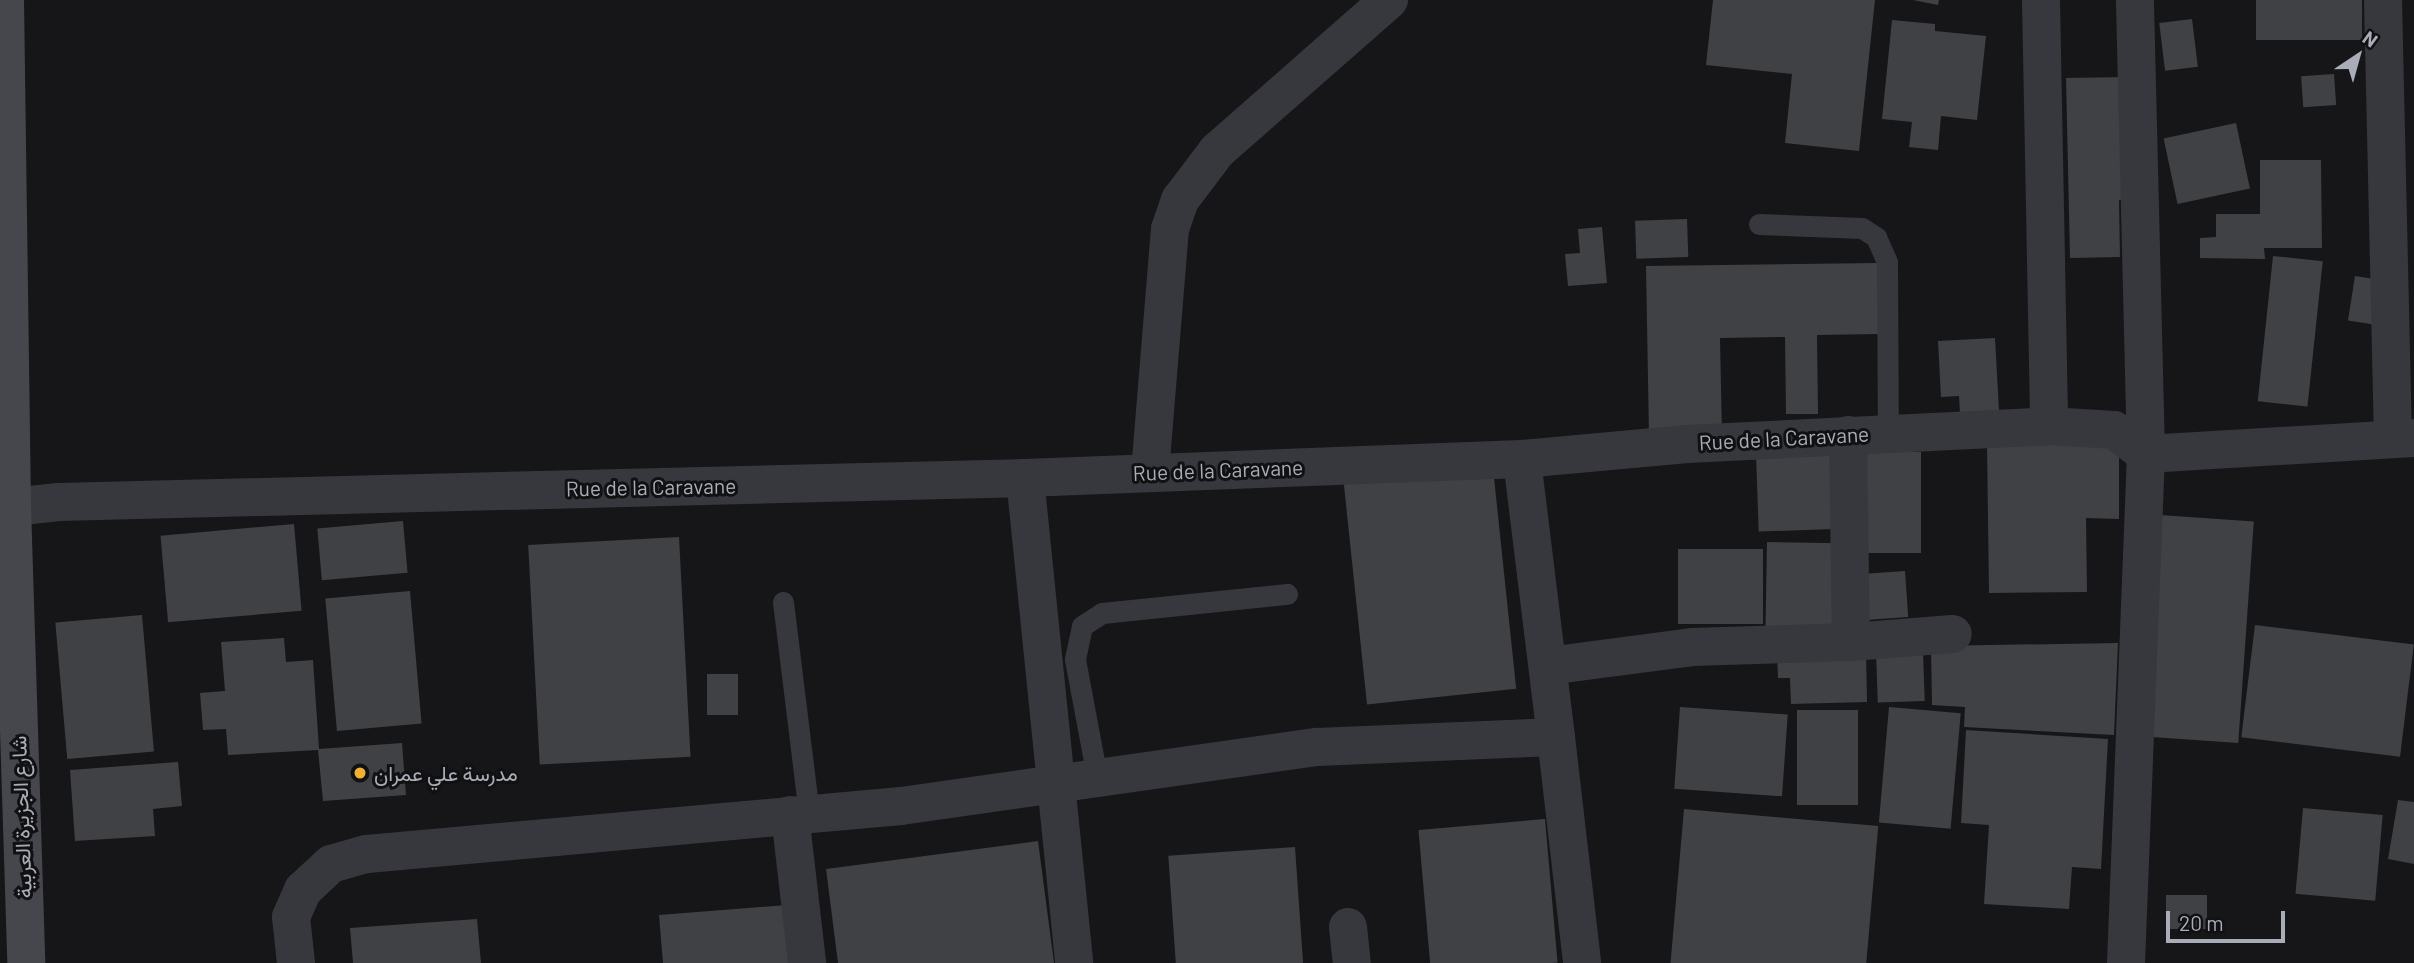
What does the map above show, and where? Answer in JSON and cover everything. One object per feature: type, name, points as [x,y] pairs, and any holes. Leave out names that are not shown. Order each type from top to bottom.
[{"type":"street","name":"شارع الجزيرة العربية","points":[[5,0],[12,507],[26,963]]},
{"type":"street","points":[[1150,472],[1170,229],[1180,201],[1217,151],[1389,0]]},
{"type":"street","points":[[2041,0],[2049,426]]},
{"type":"street","points":[[2126,963],[2146,454],[2135,0]]},
{"type":"street","points":[[2146,454],[2404,439],[2383,0]]},
{"type":"street","name":"Rue de la Caravane","points":[[12,507],[59,502],[1025,478],[1522,459],[1688,444],[2049,426],[2114,430],[2146,454]]},
{"type":"street","points":[[1848,435],[1851,642]]},
{"type":"street","points":[[1522,459],[1582,963]]},
{"type":"street","points":[[1025,478],[1074,963]]},
{"type":"street","points":[[1548,666],[1692,647],[1851,642],[1952,634]]},
{"type":"street","points":[[296,963],[291,917],[303,890],[331,864],[367,853],[901,806],[1317,747],[1556,737]]},
{"type":"street","points":[[799,815],[807,963]]},
{"type":"lane","points":[[1759,224],[1862,228],[1876,237],[1887,262],[1888,433]]},
{"type":"lane","points":[[1097,777],[1075,659],[1082,626],[1102,613],[1287,594]]},
{"type":"lane","points":[[783,602],[799,815]]},
{"type":"building","points":[[1713,0],[1875,0],[1859,151],[1785,143],[1792,74],[1706,65]]},
{"type":"building","points":[[1913,0],[1939,0],[1938,5]]},
{"type":"building","points":[[2256,0],[2362,0],[2362,40],[2256,40]]},
{"type":"building","points":[[2192,19],[2198,67],[2165,71],[2159,23]]},
{"type":"building","points":[[1892,20],[1935,24],[1935,31],[1986,36],[1977,120],[1941,116],[1938,150],[1909,147],[1912,122],[1882,119]]},
{"type":"building","points":[[2334,74],[2336,105],[2303,107],[2301,76]]},
{"type":"building","points":[[2128,77],[2130,199],[2119,200],[2120,257],[2070,258],[2066,78]]},
{"type":"building","points":[[2236,123],[2250,189],[2178,204],[2164,138]]},
{"type":"building","points":[[2260,160],[2321,160],[2322,248],[2264,248],[2265,259],[2200,258],[2200,238],[2216,237],[2216,214],[2260,214]]},
{"type":"building","points":[[1687,219],[1688,257],[1636,259],[1635,221]]},
{"type":"building","points":[[1602,227],[1607,283],[1568,286],[1565,254],[1580,253],[1578,229]]},
{"type":"building","points":[[2273,256],[2323,261],[2307,406],[2258,401]]},
{"type":"building","points":[[1878,263],[1879,334],[1817,335],[1818,414],[1786,414],[1785,337],[1720,338],[1722,435],[1649,436],[1646,266]]},
{"type":"building","points":[[2355,276],[2381,280],[2374,325],[2348,320]]},
{"type":"building","points":[[1995,338],[1999,411],[1960,414],[1959,396],[1941,397],[1938,341]]},
{"type":"building","points":[[2119,443],[2119,519],[2086,518],[2087,592],[1989,593],[1987,444]]},
{"type":"building","points":[[1857,452],[1921,452],[1921,553],[1857,553]]},
{"type":"building","points":[[1831,453],[1834,529],[1759,532],[1756,456]]},
{"type":"building","points":[[1493,468],[1516,689],[1367,704],[1344,484]]},
{"type":"building","points":[[2160,515],[2254,522],[2238,743],[2145,736]]},
{"type":"building","points":[[403,521],[408,573],[322,580],[317,528]]},
{"type":"building","points":[[294,524],[302,611],[168,622],[161,536]]},
{"type":"building","points":[[679,537],[691,757],[540,765],[528,545]]},
{"type":"building","points":[[1767,542],[1840,543],[1838,633],[1765,632]]},
{"type":"building","points":[[1678,549],[1763,549],[1763,624],[1678,624]]},
{"type":"building","points":[[1905,571],[1908,617],[1865,620],[1862,574]]},
{"type":"building","points":[[410,591],[422,723],[337,731],[325,598]]},
{"type":"building","points":[[142,615],[154,751],[67,759],[55,623]]},
{"type":"building","points":[[2255,625],[2414,644],[2400,757],[2241,737]]},
{"type":"building","points":[[284,638],[286,662],[313,660],[319,749],[402,743],[406,795],[323,801],[318,750],[228,755],[226,729],[203,730],[200,693],[225,691],[221,642]]},
{"type":"building","points":[[2118,643],[2114,735],[1964,727],[1965,707],[1932,705],[1931,646]]},
{"type":"building","points":[[1923,651],[1925,701],[1878,703],[1876,653]]},
{"type":"building","points":[[1866,652],[1867,702],[1791,704],[1790,678],[1778,678],[1777,654]]},
{"type":"building","points":[[707,674],[738,674],[738,715],[707,715]]},
{"type":"building","points":[[1680,707],[1788,715],[1782,796],[1674,789]]},
{"type":"building","points":[[1889,707],[1961,713],[1951,829],[1879,823]]},
{"type":"building","points":[[1797,710],[1858,710],[1858,805],[1797,805]]},
{"type":"building","points":[[1966,730],[2108,739],[2101,869],[2072,867],[2069,909],[1984,904],[1989,825],[1961,823]]},
{"type":"building","points":[[178,762],[182,806],[153,809],[155,836],[75,841],[70,770]]},
{"type":"building","points":[[2398,800],[2414,802],[2414,864],[2388,859]]},
{"type":"building","points":[[2303,808],[2383,815],[2375,901],[2296,894]]},
{"type":"building","points":[[1684,809],[1878,826],[1866,963],[1671,963]]},
{"type":"building","points":[[1545,819],[1558,962],[1430,963],[1418,830]]},
{"type":"building","points":[[1038,841],[1054,963],[838,963],[826,869]]},
{"type":"building","points":[[1295,847],[1303,963],[1176,963],[1168,856]]},
{"type":"building","points":[[2166,895],[2207,895],[2207,929],[2166,929]]},
{"type":"building","points":[[787,905],[791,963],[663,963],[659,915]]},
{"type":"building","points":[[477,919],[481,963],[353,963],[350,928]]},
{"type":"place","name":"مدرسة علي عمران","points":[[360,773]]}]
